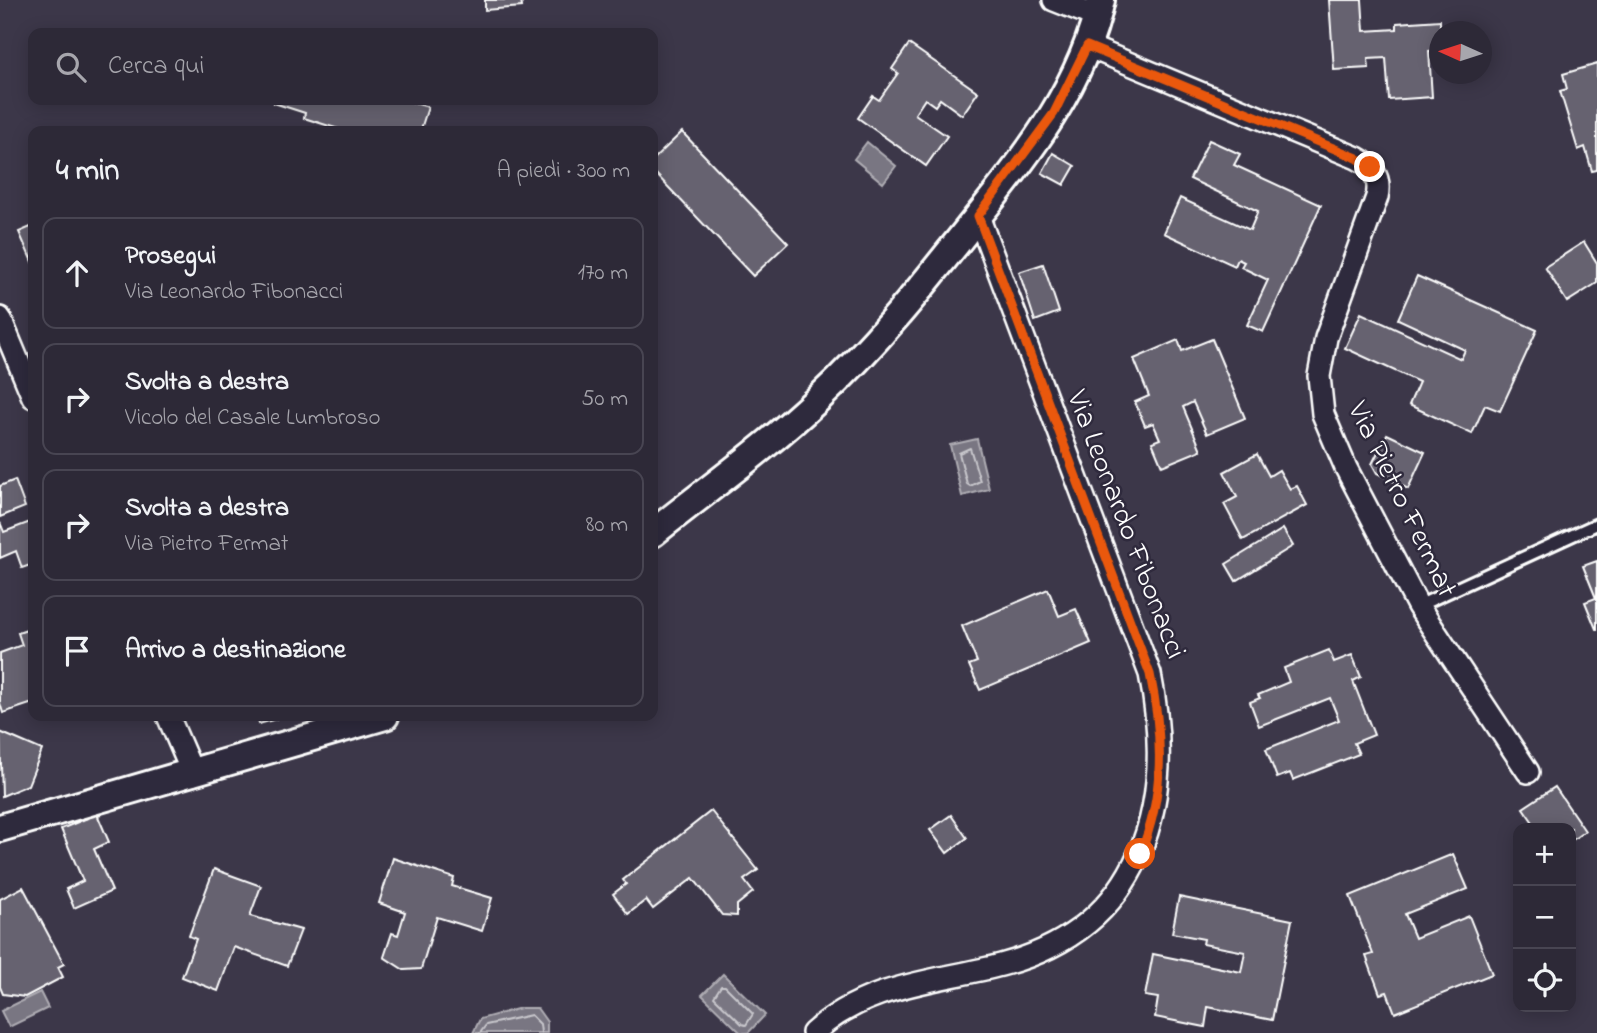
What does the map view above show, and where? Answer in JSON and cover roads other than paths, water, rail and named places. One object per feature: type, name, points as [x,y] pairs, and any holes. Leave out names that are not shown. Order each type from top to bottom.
[{"type":"street","points":[[658,529],[818,399],[888,327],[978,216],[1058,106],[1087,46],[1099,8],[1054,0]]},
{"type":"street","name":"Via Pietro Fermat","points":[[1087,46],[1357,158],[1374,171],[1379,182],[1377,197],[1326,338],[1318,391],[1323,414],[1346,468],[1418,606],[1528,772]]},
{"type":"street","name":"Via Leonardo Fibonacci","points":[[813,1033],[841,1011],[871,996],[1020,959],[1076,931],[1099,912],[1127,879],[1140,854],[1154,815],[1160,746],[1150,674],[978,216]]},
{"type":"street","points":[[0,318],[28,385]]},
{"type":"street","points":[[170,721],[193,774]]},
{"type":"street","points":[[0,828],[368,721]]},
{"type":"lane","points":[[1418,606],[1597,524]]},
{"type":"water","points":[[867,142],[896,166],[883,183],[854,159]]},
{"type":"water","points":[[977,439],[989,489],[962,496],[950,445]]},
{"type":"water","points":[[723,974],[765,1015],[748,1033],[741,1033],[702,995]]},
{"type":"water","points":[[40,992],[48,1008],[9,1027],[1,1011]]},
{"type":"water","points":[[521,1008],[537,1008],[547,1022],[547,1033],[473,1033],[480,1019]]}]
